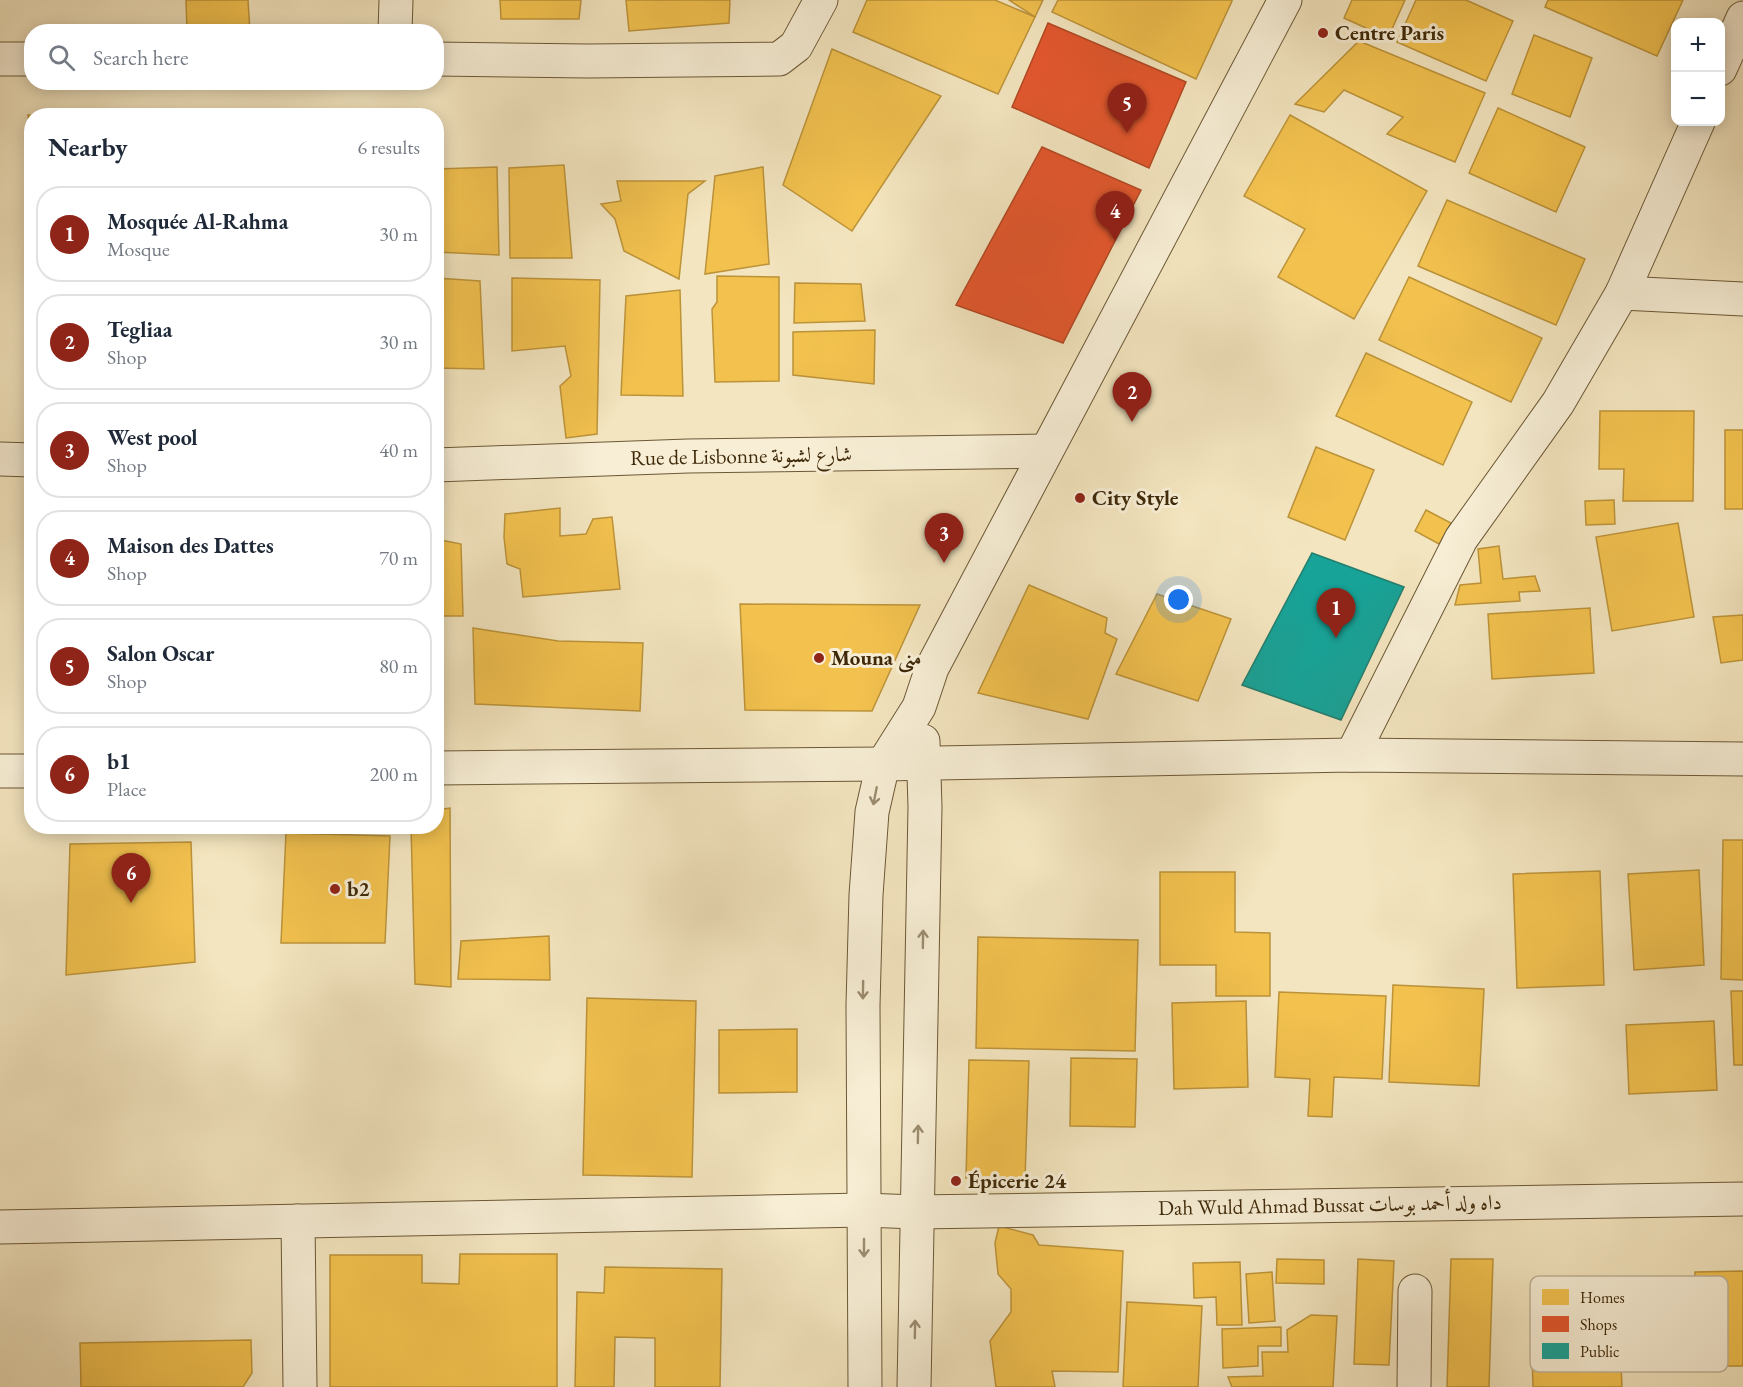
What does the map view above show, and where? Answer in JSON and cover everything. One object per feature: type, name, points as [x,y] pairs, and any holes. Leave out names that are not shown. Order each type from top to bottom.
[{"type":"street","points":[[395,24],[396,0]]},
{"type":"street","points":[[444,59],[588,61],[779,59],[795,46],[821,0]]},
{"type":"street","points":[[865,1387],[863,1005],[866,895],[872,812],[883,764],[918,707],[932,668],[1091,370],[1275,3]]},
{"type":"street","points":[[1725,58],[1743,18]]},
{"type":"street","points":[[0,59],[24,59]]},
{"type":"street","points":[[1352,755],[1461,539],[1558,403],[1622,294],[1696,126]]},
{"type":"street","points":[[1622,294],[1743,299]]},
{"type":"street","name":"Rue de Lisbonne شارع لشبونة","points":[[444,465],[688,456],[1046,451]]},
{"type":"street","points":[[0,459],[24,460]]},
{"type":"street","points":[[914,1387],[926,807],[923,737],[918,707]]},
{"type":"street","points":[[444,768],[883,764],[1352,755],[1743,759]]},
{"type":"street","points":[[0,771],[24,771]]},
{"type":"street","name":"Dah Wuld Ahmad Bussat داه ولد أحمد بوسات","points":[[0,1227],[864,1210],[916,1212],[1743,1199]]},
{"type":"street","points":[[298,1221],[300,1387]]},
{"type":"street","points":[[1414,1387],[1415,1291]]},
{"type":"building: Homes","points":[[186,0],[248,0],[250,24],[187,24]]},
{"type":"building: Homes","points":[[500,0],[581,0],[579,19],[501,19]]},
{"type":"building: Homes","points":[[626,0],[730,0],[729,23],[629,31]]},
{"type":"building: Homes","points":[[867,0],[995,0],[1035,17],[998,94],[853,32]]},
{"type":"building: Homes","points":[[1009,0],[1043,0],[1035,17]]},
{"type":"building: Homes","points":[[1058,0],[1232,1],[1196,79],[1052,12]]},
{"type":"building: Homes","points":[[1352,0],[1405,0],[1388,38],[1344,18]]},
{"type":"building: Homes","points":[[1416,0],[1466,0],[1513,21],[1486,81],[1397,42]]},
{"type":"building: Homes","points":[[1548,0],[1683,0],[1675,18],[1671,18],[1671,26],[1657,56],[1545,7]]},
{"type":"building: Homes","points":[[1534,35],[1592,58],[1570,117],[1512,94]]},
{"type":"building: Homes","points":[[1359,41],[1485,93],[1455,162],[1387,134],[1403,117],[1344,90],[1324,112],[1295,104]]},
{"type":"building: Homes","points":[[832,49],[941,96],[852,231],[783,185]]},
{"type":"building: Homes","points":[[1498,108],[1585,147],[1556,212],[1469,173]]},
{"type":"building: Homes","points":[[1290,115],[1427,191],[1354,319],[1278,277],[1305,229],[1244,196]]},
{"type":"building: Homes","points":[[564,165],[572,258],[510,258],[509,168]]},
{"type":"building: Homes","points":[[497,167],[499,255],[444,252],[444,169]]},
{"type":"building: Homes","points":[[763,167],[769,264],[705,274],[715,176]]},
{"type":"building: Homes","points":[[617,181],[705,181],[688,194],[679,279],[624,251],[615,219],[601,204],[621,201]]},
{"type":"building: Homes","points":[[1447,200],[1585,259],[1556,325],[1418,266]]},
{"type":"building: Homes","points":[[717,276],[779,277],[779,381],[715,382],[712,309],[717,302]]},
{"type":"building: Homes","points":[[1409,277],[1542,338],[1511,402],[1379,340]]},
{"type":"building: Homes","points":[[512,278],[600,280],[597,434],[566,438],[560,386],[571,376],[565,346],[512,351]]},
{"type":"building: Homes","points":[[444,279],[480,281],[484,369],[444,368]]},
{"type":"building: Homes","points":[[795,283],[861,284],[865,321],[794,323]]},
{"type":"building: Homes","points":[[680,290],[683,396],[621,395],[626,296]]},
{"type":"building: Homes","points":[[875,330],[874,384],[793,375],[793,332]]},
{"type":"building: Homes","points":[[1366,353],[1472,402],[1443,465],[1336,416]]},
{"type":"building: Homes","points":[[1600,411],[1694,411],[1693,501],[1623,501],[1624,469],[1599,469]]},
{"type":"building: Homes","points":[[1725,430],[1743,430],[1743,509],[1725,509]]},
{"type":"building: Homes","points":[[1316,447],[1374,470],[1345,540],[1288,517]]},
{"type":"building: Homes","points":[[1614,500],[1615,524],[1586,525],[1585,501]]},
{"type":"building: Homes","points":[[560,508],[560,536],[586,534],[593,519],[612,517],[620,589],[523,597],[520,569],[507,564],[504,537],[505,514]]},
{"type":"building: Homes","points":[[1426,510],[1451,523],[1439,544],[1415,531]]},
{"type":"building: Homes","points":[[1678,523],[1694,617],[1612,631],[1596,537]]},
{"type":"building: Homes","points":[[444,541],[461,544],[463,616],[444,616]]},
{"type":"building: Homes","points":[[1499,546],[1503,579],[1535,576],[1540,591],[1519,592],[1520,601],[1455,605],[1460,585],[1481,583],[1478,549]]},
{"type":"building: Homes","points":[[1029,585],[1107,618],[1105,633],[1117,639],[1088,719],[978,693]]},
{"type":"building: Homes","points":[[1157,594],[1231,619],[1198,701],[1116,674]]},
{"type":"building: Homes","name":"Mouna منى","points":[[740,604],[920,605],[872,711],[745,710]]},
{"type":"building: Homes","points":[[1590,608],[1594,673],[1492,679],[1488,614]]},
{"type":"building: Homes","points":[[1743,615],[1743,660],[1721,663],[1713,617]]},
{"type":"building: Homes","points":[[473,628],[558,641],[643,643],[640,711],[475,704]]},
{"type":"building: Homes","points":[[450,808],[451,987],[415,984],[411,834],[444,834],[444,809]]},
{"type":"building: Homes","name":"b2","points":[[286,834],[390,836],[385,943],[281,943]]},
{"type":"building: Homes","points":[[1723,840],[1743,840],[1743,980],[1721,979]]},
{"type":"building: Homes","points":[[191,842],[195,962],[66,975],[70,844]]},
{"type":"building: Homes","points":[[1699,870],[1704,965],[1634,970],[1628,874]]},
{"type":"building: Homes","points":[[1600,871],[1604,985],[1517,988],[1513,874]]},
{"type":"building: Homes","points":[[1160,872],[1235,872],[1235,932],[1270,933],[1270,996],[1216,996],[1216,965],[1160,965]]},
{"type":"building: Homes","points":[[549,936],[550,980],[458,979],[461,941]]},
{"type":"building: Homes","points":[[978,937],[1138,940],[1135,1051],[976,1048]]},
{"type":"building: Homes","points":[[1393,985],[1484,989],[1479,1086],[1389,1082]]},
{"type":"building: Homes","points":[[1731,991],[1743,991],[1743,1065],[1734,1065]]},
{"type":"building: Homes","points":[[1279,992],[1386,996],[1382,1079],[1334,1077],[1332,1117],[1308,1116],[1310,1079],[1275,1077]]},
{"type":"building: Homes","points":[[587,998],[696,1001],[692,1177],[583,1175]]},
{"type":"building: Homes","points":[[1246,1001],[1248,1087],[1174,1089],[1172,1003]]},
{"type":"building: Homes","points":[[1714,1021],[1717,1090],[1629,1094],[1626,1025]]},
{"type":"building: Homes","points":[[797,1029],[797,1092],[719,1093],[719,1030]]},
{"type":"building: Homes","points":[[1071,1058],[1137,1059],[1135,1127],[1070,1126]]},
{"type":"building: Homes","points":[[969,1060],[1029,1061],[1025,1179],[966,1178]]},
{"type":"building: Homes","points":[[999,1226],[1033,1235],[1039,1245],[1123,1251],[1118,1372],[1052,1371],[1055,1387],[996,1387],[990,1341],[1011,1312],[1011,1289],[998,1274],[995,1243]]},
{"type":"building: Homes","points":[[460,1254],[557,1254],[557,1387],[330,1387],[330,1255],[422,1255],[422,1283],[459,1284]]},
{"type":"building: Homes","points":[[1277,1259],[1324,1260],[1324,1284],[1276,1283]]},
{"type":"building: Homes","points":[[1358,1259],[1394,1261],[1389,1365],[1354,1364]]},
{"type":"building: Homes","points":[[1451,1259],[1493,1259],[1489,1387],[1447,1387]]},
{"type":"building: Homes","points":[[1240,1262],[1242,1325],[1217,1325],[1216,1297],[1194,1298],[1193,1263]]},
{"type":"building: Homes","points":[[605,1267],[722,1269],[720,1387],[655,1387],[655,1338],[615,1337],[614,1387],[575,1387],[577,1292],[604,1293]]},
{"type":"building: Homes","points":[[1743,1271],[1743,1366],[1728,1366],[1728,1276],[1695,1276],[1695,1272]]},
{"type":"building: Homes","points":[[1272,1272],[1275,1321],[1249,1323],[1246,1274]]},
{"type":"building: Homes","points":[[1127,1302],[1202,1306],[1198,1387],[1123,1387]]},
{"type":"building: Homes","points":[[1311,1315],[1337,1316],[1333,1387],[1232,1387],[1228,1377],[1263,1376],[1262,1352],[1288,1352],[1287,1330]]},
{"type":"building: Homes","points":[[1281,1327],[1281,1346],[1258,1346],[1258,1366],[1223,1368],[1222,1329]]},
{"type":"building: Homes","points":[[251,1340],[252,1373],[243,1387],[81,1387],[80,1343]]},
{"type":"building: Homes","points":[[1533,1372],[1621,1372],[1622,1387],[1533,1387]]},
{"type":"building: Shops","points":[[1048,23],[1186,82],[1149,168],[1012,107]]},
{"type":"building: Shops","points":[[1042,147],[1141,190],[1063,343],[956,305]]},
{"type":"building: Public","points":[[1312,553],[1404,587],[1341,720],[1242,685]]},
{"type":"place","name":"Centre Paris","points":[[1323,33]]},
{"type":"place","name":"Salon Oscar","points":[[1127,133]]},
{"type":"place","name":"Maison des Dattes","points":[[1115,241]]},
{"type":"place","name":"Tegliaa","points":[[1132,422]]},
{"type":"place","name":"City Style","points":[[1080,498]]},
{"type":"place","name":"West pool","points":[[944,563]]},
{"type":"place","name":"Mosquée Al-Rahma","points":[[1336,638]]},
{"type":"place","name":"Mouna منى","points":[[819,658]]},
{"type":"place","name":"b2","points":[[335,889]]},
{"type":"place","name":"b1","points":[[131,903]]},
{"type":"place","name":"Épicerie 24","points":[[956,1181]]}]
